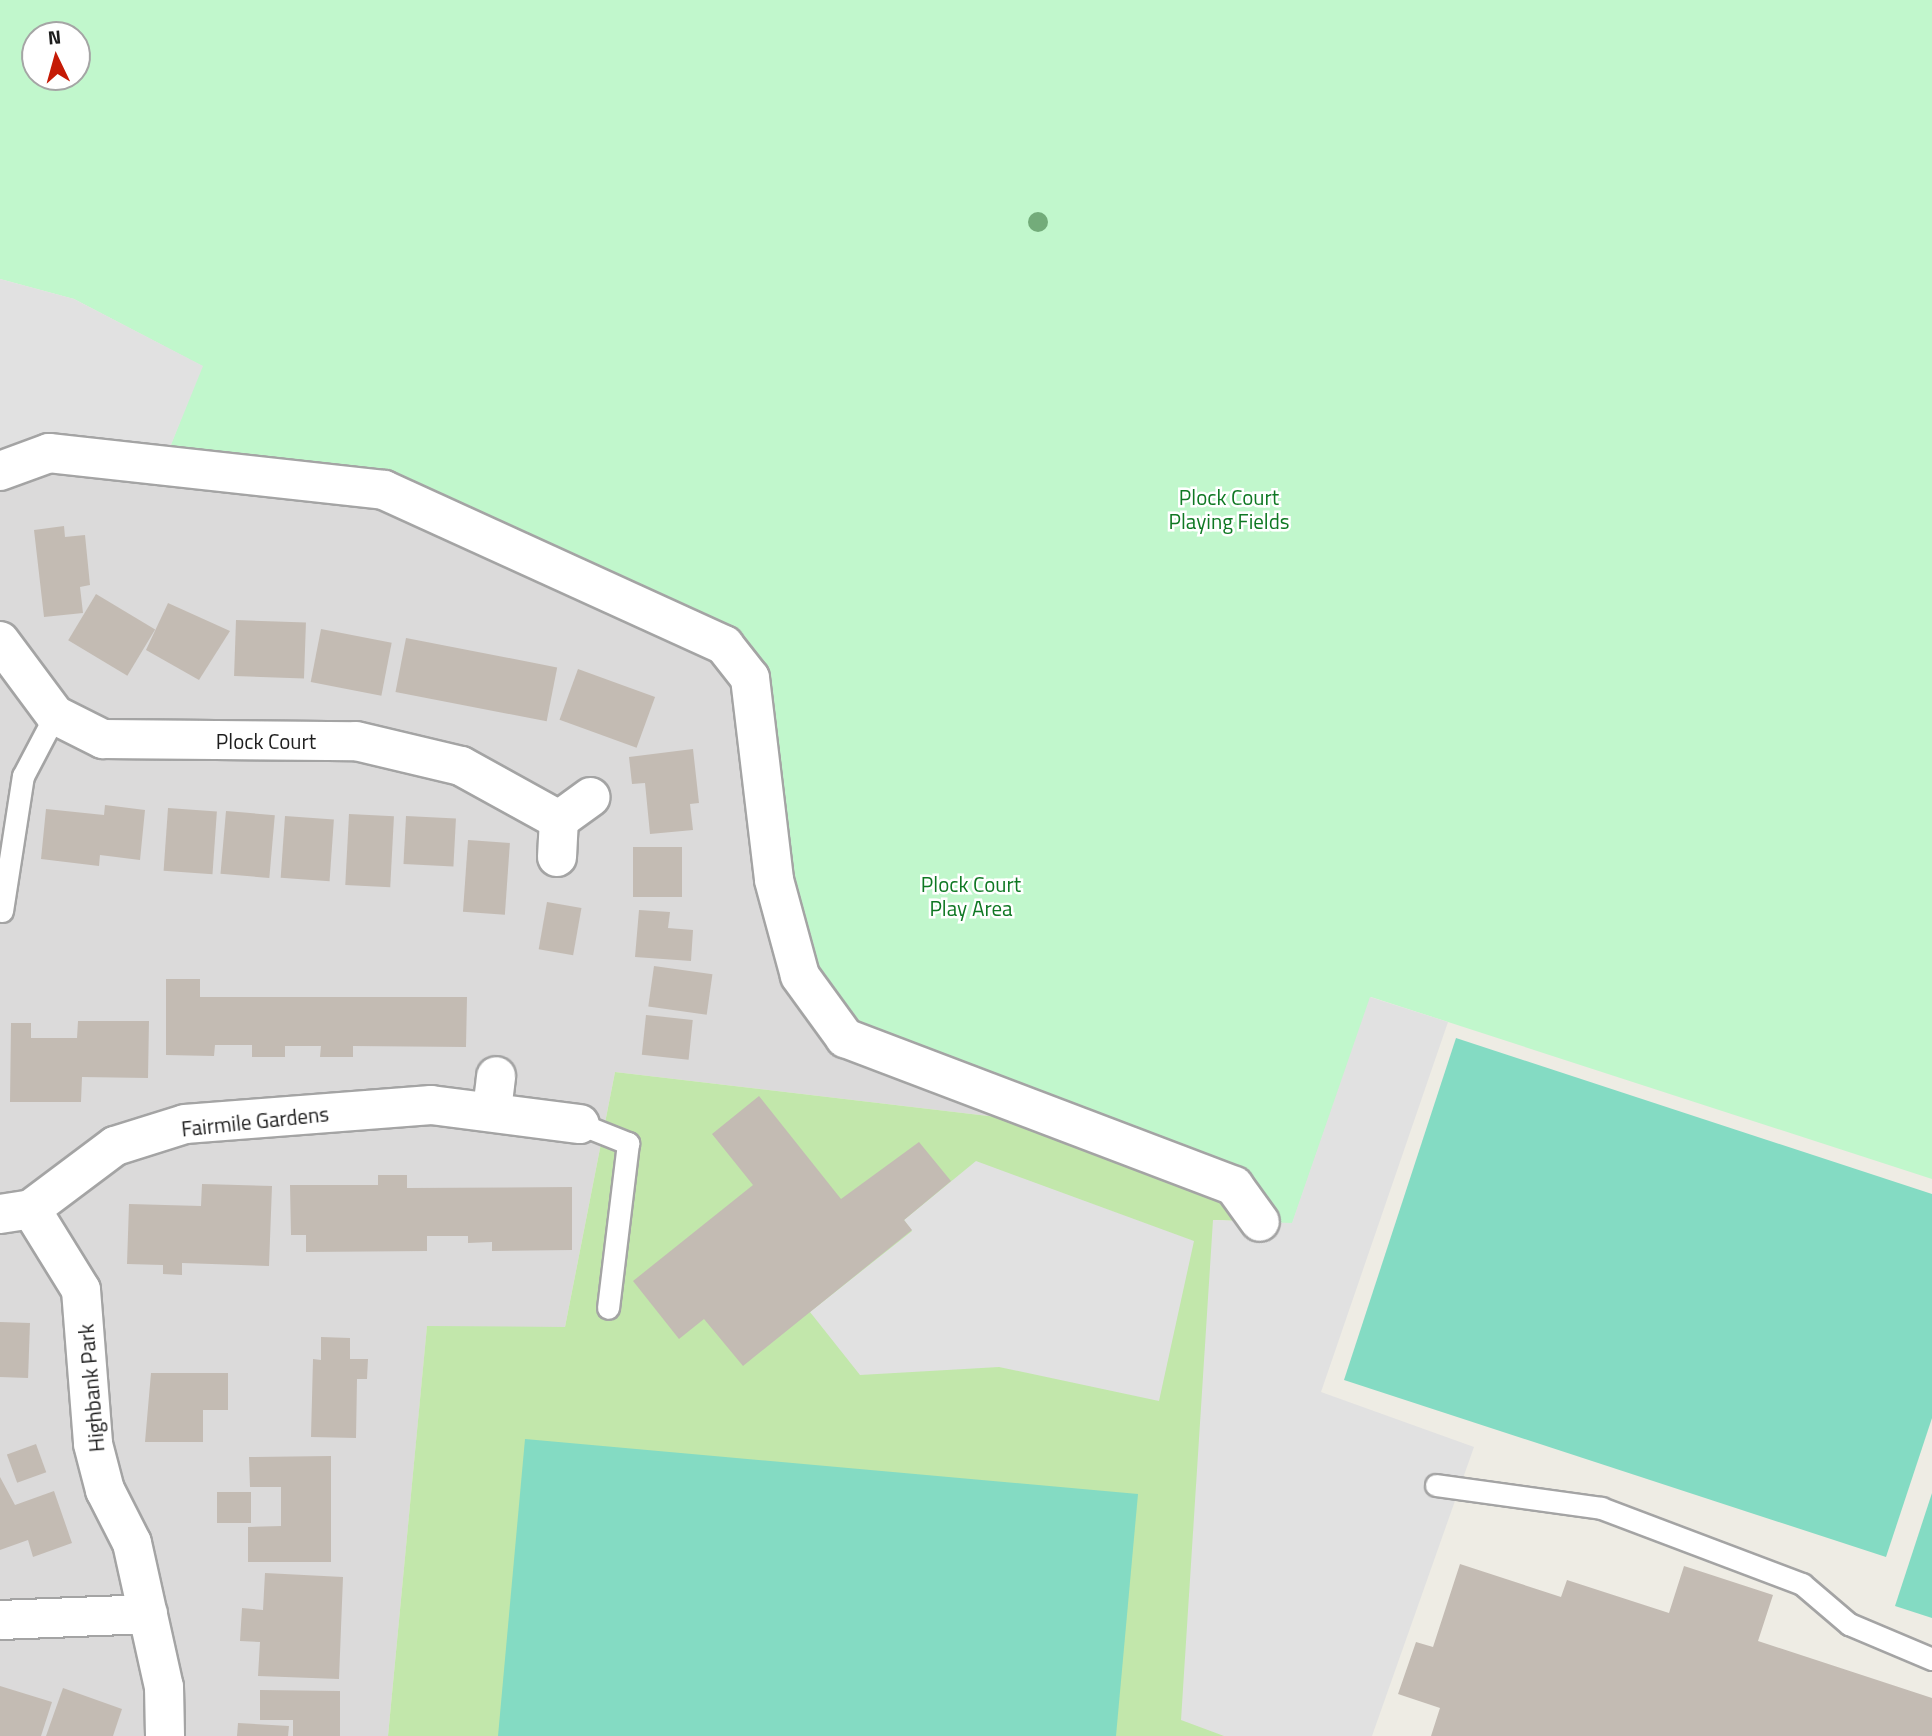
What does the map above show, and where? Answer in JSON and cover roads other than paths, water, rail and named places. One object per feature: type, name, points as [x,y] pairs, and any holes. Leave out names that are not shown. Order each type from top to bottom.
[{"type":"street","points":[[0,471],[49,453],[384,490],[724,645],[750,678],[774,880],[800,976],[845,1038],[1234,1186],[1260,1222]]},
{"type":"street","name":"Plock Court","points":[[0,640],[55,715],[103,739],[356,741],[461,766],[559,820]]},
{"type":"street","points":[[558,857],[559,820],[591,797]]},
{"type":"street","name":"Fairmile Gardens","points":[[15,1212],[115,1146],[185,1124],[431,1105],[494,1093],[580,1124]]},
{"type":"street","name":"Highbank Park","points":[[15,1212],[81,1290],[93,1444],[105,1490],[132,1543],[164,1687],[165,1736]]},
{"type":"street","points":[[0,1620],[148,1614]]},
{"type":"lane","points":[[2,911],[23,776],[55,715]]},
{"type":"lane","points":[[580,1124],[628,1143],[608,1308]]},
{"type":"lane","points":[[1436,1485],[1601,1508],[1802,1584],[1849,1624],[1932,1659]]},
{"type":"park label","name":"Plock Court Playing Fields","points":[[1229,509]]},
{"type":"park label","name":"Plock Court Play Area","points":[[971,896]]}]
